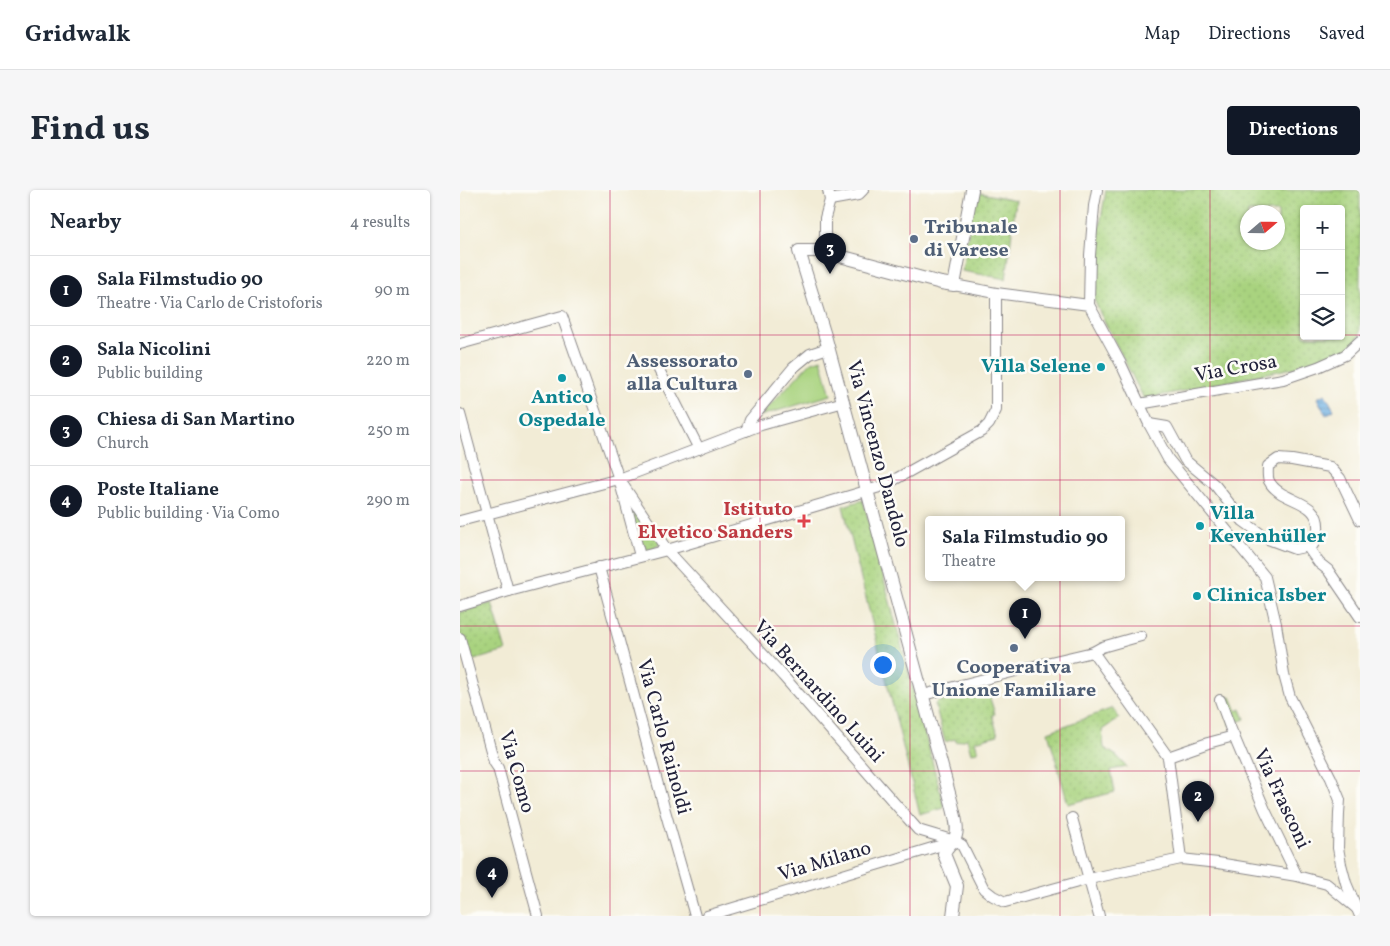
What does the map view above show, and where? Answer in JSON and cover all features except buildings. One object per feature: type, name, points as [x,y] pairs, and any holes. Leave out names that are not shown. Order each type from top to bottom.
[{"type":"street","points":[[863,190],[858,195],[829,195],[825,218],[825,239],[821,251],[942,283],[996,293],[1089,305]]},
{"type":"street","points":[[954,285],[972,190]]},
{"type":"street","points":[[1097,190],[1090,255],[1089,305],[1121,364],[1148,424],[1168,459],[1265,577],[1290,697],[1331,778],[1340,800],[1338,848],[1346,883],[1358,910]]},
{"type":"street","name":"Via Vincenzo Dandolo","points":[[821,251],[799,251],[844,402],[953,807],[956,832],[953,841],[948,844],[944,854],[957,886],[954,915]]},
{"type":"street","points":[[460,606],[509,591],[666,550],[884,486],[982,431],[989,424],[996,410],[996,293]]},
{"type":"street","points":[[460,344],[562,316],[619,480],[640,556]]},
{"type":"street","name":"Via Crosa","points":[[1139,404],[1284,379],[1345,355],[1360,341]]},
{"type":"street","points":[[746,431],[750,420],[793,368],[810,354],[828,348]]},
{"type":"street","points":[[658,370],[699,449]]},
{"type":"street","points":[[460,521],[619,480],[761,425],[844,402]]},
{"type":"street","points":[[460,414],[509,591]]},
{"type":"street","points":[[1148,424],[1167,428],[1185,460],[1214,485],[1244,521],[1268,539],[1295,549],[1313,545],[1318,531],[1317,518],[1309,507],[1277,492],[1268,480],[1268,466],[1278,459],[1330,467],[1340,478],[1360,520]]},
{"type":"street","name":"Via Bernardino Luini","points":[[619,480],[666,550],[783,676],[918,830],[953,841]]},
{"type":"street","points":[[1306,546],[1319,563],[1328,570],[1360,617]]},
{"type":"street","name":"Via Carlo Rainoldi","points":[[599,567],[695,916]]},
{"type":"street","points":[[923,695],[1141,636]]},
{"type":"street","name":"Via Como","points":[[460,638],[538,916]]},
{"type":"street","points":[[1098,649],[1168,756],[1181,859]]},
{"type":"street","name":"Via Frasconi","points":[[1220,700],[1265,810],[1297,876]]},
{"type":"street","points":[[1168,756],[1232,732]]},
{"type":"street","points":[[1072,818],[1099,916]]},
{"type":"street","points":[[953,841],[962,845],[984,890],[1005,902],[1089,879],[1181,859],[1297,876],[1327,884],[1358,910]]},
{"type":"street","name":"Via Milano","points":[[707,916],[953,841]]},
{"type":"green space","points":[[1106,190],[1360,190],[1360,334],[1356,343],[1341,354],[1302,366],[1144,399],[1094,299],[1094,258]]},
{"type":"green space","points":[[975,192],[1016,200],[1006,279],[962,271]]},
{"type":"green space","points":[[821,359],[831,395],[760,416],[810,363]]},
{"type":"green space","points":[[624,489],[662,542],[651,551],[641,553]]},
{"type":"green space","points":[[863,500],[944,806],[944,808],[920,815],[843,506]]},
{"type":"green space","points":[[492,603],[506,651],[467,662],[460,639],[460,612]]},
{"type":"green space","points":[[987,689],[995,714],[992,715],[998,735],[975,741],[978,752],[971,753],[967,739],[956,742],[955,739],[945,742],[935,704]]},
{"type":"green space","points":[[1226,696],[1227,698],[1231,697],[1237,711],[1241,709],[1245,719],[1230,725],[1221,698]]},
{"type":"green space","points":[[1113,708],[1119,718],[1102,730],[1104,748],[1117,756],[1127,767],[1111,770],[1115,792],[1068,804],[1048,732]]},
{"type":"water","points":[[1325,394],[1334,410],[1326,415],[1317,398]]},
{"type":"place","name":"Tribunale di Varese","points":[[914,239]]},
{"type":"place","name":"Chiesa di San Martino","points":[[830,274]]},
{"type":"place","name":"Villa Selene","points":[[1101,367]]},
{"type":"place","name":"Assessorato alla Cultura","points":[[748,374]]},
{"type":"place","name":"Antico Ospedale","points":[[562,378]]},
{"type":"place","name":"Istituto Elvetico Sanders","points":[[804,521]]},
{"type":"place","name":"Villa Kevenhüller","points":[[1200,526]]},
{"type":"place","name":"Clinica Isber","points":[[1197,596]]},
{"type":"place","name":"Sala Filmstudio 90","points":[[1025,639]]},
{"type":"place","name":"Cooperativa Unione Familiare","points":[[1014,648]]},
{"type":"place","name":"Sala Nicolini","points":[[1198,822]]},
{"type":"place","name":"Poste Italiane","points":[[492,898]]}]
